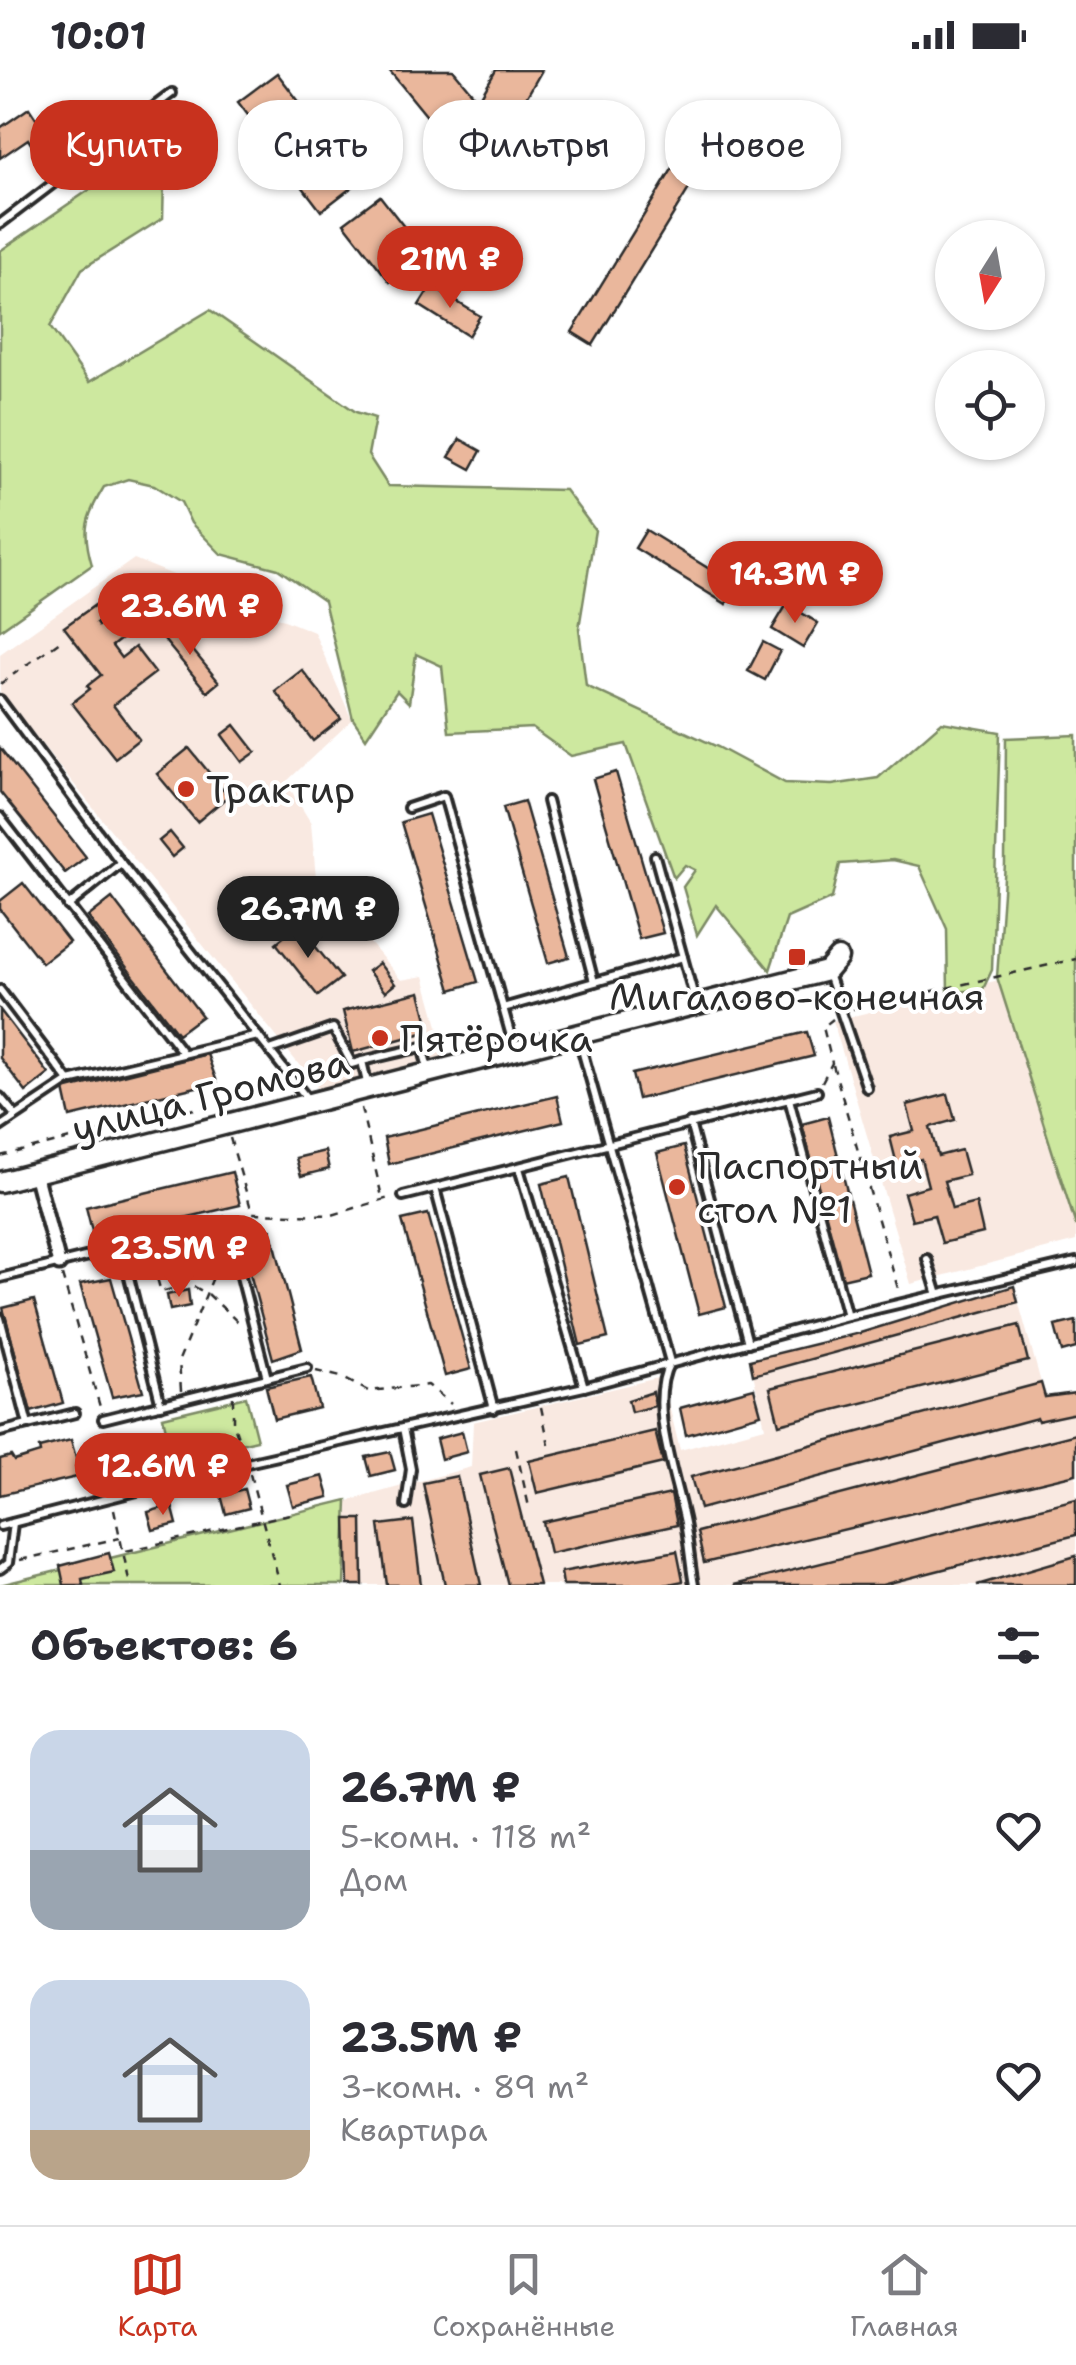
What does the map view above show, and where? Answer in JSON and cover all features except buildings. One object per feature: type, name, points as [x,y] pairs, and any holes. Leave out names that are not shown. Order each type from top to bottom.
[{"type":"street","name":"улица Громова","points":[[0,1182],[696,1004],[832,964]]},
{"type":"street","points":[[35,1173],[59,1264]]},
{"type":"lane","points":[[0,224],[172,93]]},
{"type":"lane","points":[[0,700],[121,862],[311,1103]]},
{"type":"lane","points":[[408,808],[444,796],[514,1050]]},
{"type":"lane","points":[[546,801],[594,982]]},
{"type":"lane","points":[[0,817],[183,1053]]},
{"type":"lane","points":[[655,856],[696,1004]]},
{"type":"lane","points":[[68,906],[121,862]]},
{"type":"lane","points":[[503,1008],[682,958]]},
{"type":"lane","points":[[832,964],[841,1012],[867,1088]]},
{"type":"lane","points":[[0,990],[70,1080]]},
{"type":"lane","points":[[270,1050],[332,1028],[352,1064],[422,1047],[430,1072]]},
{"type":"lane","points":[[578,1034],[670,1362],[662,1377],[663,1420],[694,1585]]},
{"type":"lane","points":[[0,1127],[70,1080],[259,1036]]},
{"type":"lane","points":[[362,1061],[363,1089]]},
{"type":"lane","points":[[402,1196],[817,1092]]},
{"type":"lane","points":[[0,1096],[15,1115]]},
{"type":"lane","points":[[788,1100],[848,1316]]},
{"type":"lane","points":[[690,1122],[748,1344]]},
{"type":"lane","points":[[519,1168],[584,1388]]},
{"type":"lane","points":[[435,1188],[494,1409]]},
{"type":"lane","points":[[0,1278],[228,1222],[267,1378]]},
{"type":"lane","points":[[122,1248],[162,1405]]},
{"type":"lane","points":[[927,1258],[938,1294]]},
{"type":"lane","points":[[0,1526],[247,1463],[584,1388],[848,1316],[1076,1262]]},
{"type":"lane","points":[[0,1318],[28,1424]]},
{"type":"lane","points":[[103,1419],[308,1368]]},
{"type":"lane","points":[[0,1432],[74,1413]]},
{"type":"lane","points":[[404,1428],[412,1469],[406,1505]]},
{"type":"lane","points":[[0,1569],[8,1563],[12,1523]]},
{"type":"path","points":[[0,684],[64,638]]},
{"type":"path","points":[[902,1303],[823,1027],[841,1012],[1076,959]]},
{"type":"path","points":[[817,1092],[832,1063]]},
{"type":"path","points":[[0,1156],[296,1084],[352,1064]]},
{"type":"path","points":[[363,1089],[383,1198]]},
{"type":"path","points":[[226,1124],[252,1213]]},
{"type":"path","points":[[228,1222],[252,1213],[332,1215],[383,1198],[402,1196]]},
{"type":"path","points":[[182,1400],[179,1360],[230,1233]]},
{"type":"path","points":[[124,1258],[153,1264],[161,1292],[189,1284],[208,1294],[257,1341]]},
{"type":"path","points":[[59,1264],[103,1419],[111,1498],[130,1585]]},
{"type":"path","points":[[308,1368],[341,1377],[368,1392],[428,1385],[464,1414]]},
{"type":"path","points":[[237,1386],[232,1400],[234,1422],[280,1585]]},
{"type":"path","points":[[540,1398],[549,1444]]},
{"type":"path","points":[[516,1449],[530,1507]]},
{"type":"path","points":[[125,1551],[294,1512]]},
{"type":"path","points":[[8,1563],[121,1538]]},
{"type":"shaded area","points":[[134,559],[314,632],[352,720],[286,782],[311,823],[316,878],[401,980],[424,976],[447,1058],[320,1091],[0,692],[0,654]]},
{"type":"shaded area","points":[[1011,977],[1076,1220],[1076,1241],[911,1284],[833,1021]]},
{"type":"shaded area","points":[[1014,1286],[1045,1397],[1076,1393],[1076,1585],[346,1585],[348,1501],[471,1467],[473,1422],[662,1377],[680,1450],[765,1427],[750,1360],[860,1333]]},
{"type":"green space","points":[[89,190],[164,190],[163,218],[82,269],[50,327],[89,382],[210,310],[356,412],[375,418],[368,455],[388,486],[565,490],[595,530],[579,628],[586,686],[718,747],[785,783],[832,785],[878,778],[942,722],[1000,732],[992,970],[983,989],[948,993],[947,929],[919,866],[893,860],[840,864],[832,898],[787,918],[770,970],[716,905],[697,935],[683,887],[695,870],[685,865],[674,878],[626,744],[571,756],[532,728],[449,732],[442,666],[416,654],[409,703],[397,691],[366,738],[353,719],[324,601],[278,569],[221,554],[191,523],[181,502],[154,485],[128,479],[104,487],[87,525],[92,565],[0,630],[0,251]]},
{"type":"green space","points":[[1076,735],[1076,1226],[997,977],[1005,864],[1006,738]]},
{"type":"green space","points":[[246,1397],[257,1440],[173,1460],[163,1417]]},
{"type":"green space","points":[[347,1500],[344,1585],[0,1585]]},
{"type":"place","name":"Трактир","points":[[186,789]]},
{"type":"place","name":"Мигалово-конечная","points":[[797,957]]},
{"type":"place","name":"Пятёрочка","points":[[380,1038]]},
{"type":"place","name":"Паспортный стол №1","points":[[677,1187]]}]
